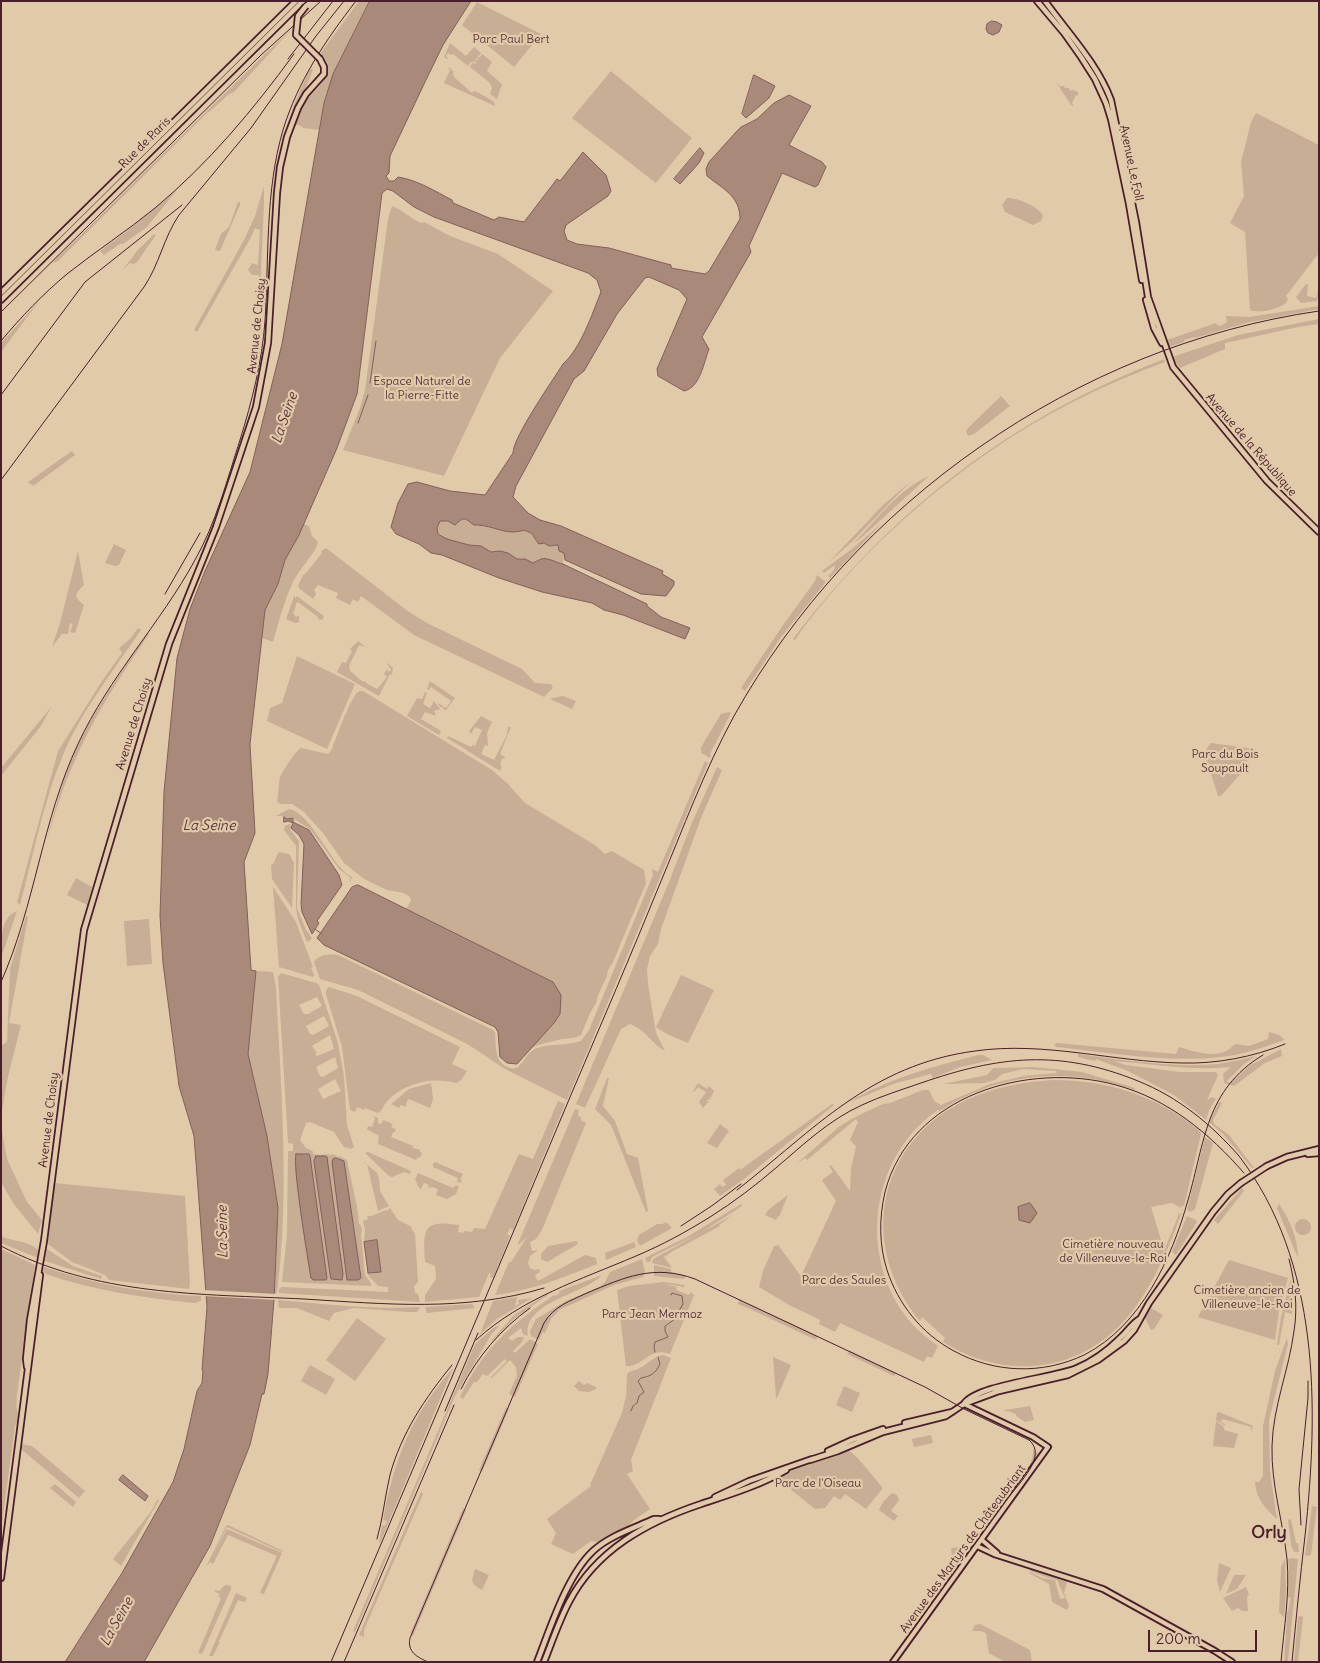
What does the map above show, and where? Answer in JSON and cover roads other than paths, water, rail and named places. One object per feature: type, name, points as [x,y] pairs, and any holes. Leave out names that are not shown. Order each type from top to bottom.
[{"type":"main road","name":"Rue de Paris","points":[[1,293],[296,1]]},
{"type":"main road","name":"Rue de Paris","points":[[1,300],[303,1]]},
{"type":"main road","name":"Avenue de Choisy","points":[[1,1578],[27,1367],[26,1359],[30,1320],[40,1266],[84,930],[169,644],[216,527],[258,399],[266,359],[271,317],[280,167],[300,104],[323,76],[324,67],[320,59],[296,34],[298,16],[311,1]]},
{"type":"main road","name":"Avenue Le Foll","points":[[1037,1],[1073,46],[1095,79],[1106,102],[1130,204],[1147,305],[1157,336],[1165,346]]},
{"type":"main road","name":"Avenue Le Foll","points":[[1045,1],[1087,57],[1105,86],[1111,100],[1136,222],[1148,297],[1174,367]]},
{"type":"main road","points":[[216,86],[219,78]]},
{"type":"main road","name":"Avenue de la République","points":[[1174,367],[1267,482],[1319,532]]},
{"type":"main road","points":[[964,1404],[999,1391],[1058,1378],[1082,1369],[1103,1357],[1124,1341],[1134,1330],[1139,1319],[1213,1212],[1228,1194],[1241,1182],[1267,1166],[1291,1156],[1319,1148]]},
{"type":"main road","points":[[1291,1156],[1319,1153]]},
{"type":"main road","points":[[544,1662],[570,1600],[584,1577],[604,1555],[626,1538],[663,1518],[776,1476],[874,1431],[952,1412],[966,1401],[993,1389],[1026,1380],[1062,1374],[1084,1364],[1112,1345],[1139,1319]]},
{"type":"main road","points":[[536,1662],[567,1589],[582,1564],[593,1551],[610,1539],[654,1519],[663,1518]]},
{"type":"street","points":[[975,1400],[976,1410]]},
{"type":"street","points":[[964,1404],[976,1410]]},
{"type":"street","name":"Avenue des Martyrs de Châteaubriant","points":[[893,1662],[1048,1447],[1032,1437],[976,1410]]},
{"type":"street","points":[[982,1540],[1000,1555]]},
{"type":"street","points":[[977,1546],[1108,1591],[1232,1662]]},
{"type":"water","name":"La Seine","points":[[370,1],[471,1],[443,45],[425,82],[390,156],[389,173],[386,176],[389,181],[394,181],[398,177],[419,183],[452,200],[453,203],[494,220],[499,217],[524,222],[557,179],[560,181],[583,152],[606,175],[611,191],[608,196],[566,225],[564,231],[567,240],[577,244],[609,248],[671,265],[671,268],[705,274],[709,271],[740,219],[734,199],[707,176],[706,169],[709,162],[741,127],[757,119],[774,103],[789,95],[811,106],[789,145],[822,162],[826,167],[818,185],[815,187],[782,173],[749,246],[751,252],[702,337],[709,349],[701,374],[694,385],[684,391],[658,376],[657,369],[687,299],[679,290],[649,277],[645,278],[617,314],[584,371],[574,379],[516,486],[513,497],[528,513],[540,520],[561,526],[663,571],[662,574],[674,581],[674,585],[666,596],[641,594],[565,560],[564,553],[559,551],[558,545],[539,544],[532,534],[527,531],[504,531],[474,525],[464,519],[455,525],[448,521],[440,521],[437,528],[438,534],[447,539],[481,546],[491,552],[500,551],[508,553],[517,559],[525,559],[533,563],[540,559],[549,559],[563,564],[647,604],[661,617],[690,628],[685,639],[623,615],[604,610],[592,603],[542,592],[499,578],[442,555],[431,553],[419,544],[396,534],[391,527],[398,503],[408,484],[417,482],[450,491],[485,495],[513,453],[519,435],[534,408],[581,340],[601,292],[597,280],[588,273],[434,217],[414,207],[393,191],[387,189],[382,193],[357,394],[337,448],[299,535],[285,560],[278,584],[265,610],[250,744],[255,833],[244,862],[251,970],[256,971],[248,1054],[267,1136],[278,1208],[274,1300],[268,1374],[264,1394],[262,1394],[250,1445],[210,1546],[144,1662],[65,1662],[122,1573],[173,1482],[184,1449],[197,1391],[202,1383],[207,1307],[194,1136],[179,1086],[163,963],[160,916],[164,792],[177,658],[190,609],[205,571],[250,472],[282,344],[324,103],[333,74]]},
{"type":"water","points":[[992,21],[1002,25],[999,32],[993,35],[988,33],[986,29],[987,24]]},
{"type":"water","points":[[754,75],[775,86],[769,98],[746,118],[742,114]]},
{"type":"water","points":[[700,148],[704,153],[699,163],[680,184],[674,179]]},
{"type":"water","points":[[284,817],[287,819],[293,818],[293,822],[309,830],[339,875],[342,885],[317,921],[319,923],[312,934],[302,912],[301,904],[304,844],[299,835],[291,828],[293,823],[284,822]]},
{"type":"water","points":[[358,885],[553,982],[561,995],[560,1014],[554,1023],[517,1064],[507,1063],[500,1057],[498,1032],[495,1027],[324,945],[317,938],[352,887]]},
{"type":"water","points":[[296,1154],[309,1154],[310,1156],[326,1280],[313,1280],[311,1278],[298,1193]]},
{"type":"water","points":[[316,1156],[327,1157],[343,1274],[342,1280],[331,1279],[314,1162]]},
{"type":"water","points":[[336,1158],[344,1161],[361,1278],[358,1280],[347,1280],[332,1162]]},
{"type":"water","points":[[1030,1203],[1037,1213],[1030,1223],[1019,1220],[1018,1207]]},
{"type":"water","points":[[377,1240],[381,1272],[368,1273],[364,1242]]},
{"type":"water","points":[[123,1475],[148,1496],[145,1501],[119,1480]]},
{"type":"waterway","points":[[370,383],[376,341]]},
{"type":"waterway","points":[[358,423],[368,395]]},
{"type":"waterway","points":[[315,929],[322,934]]},
{"type":"waterway","points":[[655,1352],[655,1342],[668,1337],[665,1326],[678,1317],[683,1304],[682,1296],[672,1293],[671,1295]]},
{"type":"waterway","points":[[631,1411],[637,1403],[639,1396],[644,1392],[638,1381],[656,1370],[660,1364],[658,1357]]},
{"type":"tram line","points":[[428,1662],[411,1650],[410,1638],[544,1323],[553,1312],[563,1305],[614,1282],[640,1274],[666,1273],[695,1279],[925,1387],[964,1409],[1029,1440],[1034,1446],[1034,1461],[1008,1498]]},
{"type":"railway","points":[[1,312],[261,55],[321,1]]},
{"type":"railway","points":[[288,59],[333,1]]},
{"type":"railway","points":[[1,480],[144,287],[154,270],[169,232],[179,215],[251,128],[316,36],[344,1]]},
{"type":"railway","points":[[1,982],[13,953],[56,803],[78,744],[104,696],[181,584],[195,560],[226,486],[252,396],[264,336],[270,201],[277,153],[283,130],[296,95],[314,62],[356,1]]},
{"type":"railway","points":[[1,341],[32,306],[58,282],[134,225],[194,173],[263,95],[294,54]]},
{"type":"railway","points":[[1,395],[85,282],[182,205]]},
{"type":"railway","points":[[331,1662],[703,779],[734,716],[783,639],[841,568],[907,503],[980,447],[1058,398],[1142,359],[1229,330],[1319,311]]},
{"type":"railway","points":[[165,594],[200,533]]},
{"type":"railway","points":[[737,1190],[846,1103],[874,1085],[904,1070],[938,1058],[975,1051],[1027,1049],[1053,1050],[1156,1062],[1195,1063],[1235,1059],[1285,1044]]},
{"type":"railway","points":[[1244,1173],[1231,1158],[1217,1144],[1202,1131],[1170,1108],[1135,1091],[1116,1085],[1082,1079],[1046,1078],[1011,1083],[977,1093],[946,1109],[919,1131],[898,1159],[885,1192],[882,1212],[881,1241],[884,1261],[898,1295],[913,1317],[932,1336],[954,1351],[985,1364],[1018,1369],[1052,1366],[1084,1355],[1122,1327],[1138,1309],[1151,1288],[1173,1245],[1188,1200],[1204,1138],[1210,1119],[1218,1101],[1229,1084],[1244,1069],[1263,1055]]},
{"type":"railway","points":[[476,1340],[494,1325],[532,1301],[636,1256],[701,1223],[753,1187],[828,1125],[850,1111],[876,1099],[949,1074],[1003,1062],[1029,1060],[1055,1060],[1082,1064],[1138,1081],[1180,1103],[1205,1122],[1239,1156],[1266,1197],[1285,1242],[1299,1289],[1308,1337],[1312,1387],[1312,1437],[1310,1487],[1292,1662]]},
{"type":"railway","points":[[681,1226],[741,1184]]},
{"type":"railway","points":[[1,1246],[37,1262],[74,1275],[111,1283],[187,1293],[365,1303],[425,1304],[485,1301],[544,1288]]},
{"type":"railway","points":[[1281,1662],[1288,1572],[1273,1475],[1272,1446],[1275,1417],[1292,1345],[1296,1313],[1293,1277],[1289,1259]]},
{"type":"railway","points":[[461,1389],[474,1366],[491,1344],[509,1325],[530,1308]]},
{"type":"railway","points":[[445,1411],[478,1333]]},
{"type":"railway","points":[[377,1539],[390,1475],[407,1431],[423,1403],[452,1365]]},
{"type":"railway","points":[[1301,1525],[1299,1489],[1308,1381]]},
{"type":"railway","points":[[344,1662],[454,1405]]},
{"type":"district","name":"Orly","points":[[1269,1533]]},
{"type":"park label","name":"Parc Paul Bert","points":[[511,40]]},
{"type":"park label","name":"Espace Naturel de la Pierre-Fitte","points":[[422,389]]},
{"type":"park label","name":"Parc du Bois Soupault","points":[[1225,762]]},
{"type":"park label","name":"Cimetière nouveau de Villeneuve-le-Roi","points":[[1113,1252]]},
{"type":"park label","name":"Parc des Saules","points":[[844,1281]]},
{"type":"park label","name":"Cimetière ancien de Villeneuve-le-Roi","points":[[1247,1298]]},
{"type":"park label","name":"Parc Jean Mermoz","points":[[652,1315]]},
{"type":"park label","name":"Parc de l'Oiseau","points":[[818,1484]]}]
